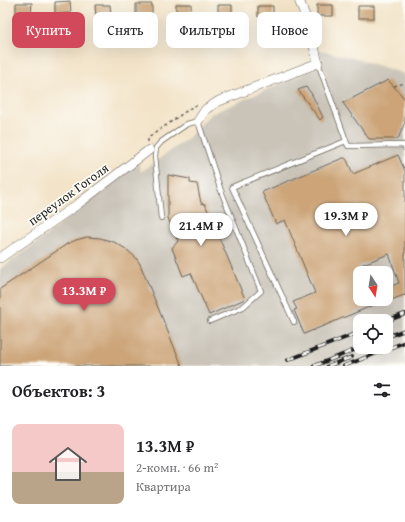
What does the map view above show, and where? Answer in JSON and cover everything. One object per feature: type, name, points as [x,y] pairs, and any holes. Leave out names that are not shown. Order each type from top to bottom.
[{"type":"street","points":[[198,121],[206,109],[219,100],[318,63],[309,26],[298,0]]},
{"type":"street","name":"переулок Гоголя","points":[[0,258],[78,204],[149,150]]},
{"type":"lane","points":[[318,63],[348,146],[404,145],[405,148]]},
{"type":"lane","points":[[161,218],[155,156],[156,148],[161,142],[187,124],[198,121],[220,188],[261,291],[243,307],[210,321]]},
{"type":"lane","points":[[294,322],[232,187],[346,141]]},
{"type":"path","points":[[394,86],[405,83]]},
{"type":"path","points":[[149,150],[148,138],[192,107],[198,105]]},
{"type":"shaded area","points":[[319,50],[357,59],[405,74],[405,366],[0,366],[0,269],[49,234],[136,158],[141,172],[188,138],[211,114],[323,65]]},
{"type":"building","points":[[70,1],[71,12],[55,12],[55,2]]},
{"type":"building","points":[[16,3],[32,3],[31,12],[16,12]]},
{"type":"building","points":[[136,4],[152,4],[152,12],[136,12]]},
{"type":"building","points":[[176,4],[191,4],[191,12],[176,12]]},
{"type":"building","points":[[95,5],[110,5],[111,12],[96,12]]},
{"type":"building","points":[[218,5],[232,5],[232,12],[218,12]]},
{"type":"building","points":[[317,5],[333,5],[333,16],[322,16],[322,12],[317,12]]},
{"type":"building","points":[[258,6],[273,6],[273,12],[258,12]]},
{"type":"building","points":[[358,6],[374,6],[374,18],[358,18]]},
{"type":"building","points":[[388,80],[405,99],[405,122],[398,139],[369,139],[343,103]]},
{"type":"building","points":[[306,87],[311,93],[323,117],[320,120],[298,90]]},
{"type":"building","points":[[398,155],[405,171],[405,296],[404,295],[393,299],[393,285],[399,283],[389,254],[358,266],[353,266],[353,306],[372,306],[304,334],[294,310],[297,309],[293,302],[315,293],[285,220],[276,224],[262,192],[343,158],[347,160],[353,174]]},
{"type":"building","points":[[168,175],[190,179],[190,183],[197,184],[201,203],[205,204],[245,299],[209,315],[191,273],[183,276],[172,248],[178,241],[168,218]]},
{"type":"building","points":[[87,237],[100,238],[114,242],[126,249],[136,258],[140,264],[182,366],[0,366],[0,289],[67,244]]},
{"type":"railway","points":[[393,318],[405,314]]},
{"type":"railway","points":[[393,334],[405,330]]},
{"type":"railway","points":[[288,360],[353,335]]},
{"type":"railway","points":[[344,366],[405,342]]},
{"type":"railway","points":[[314,366],[353,351]]},
{"type":"railway","points":[[328,366],[352,357]]}]
